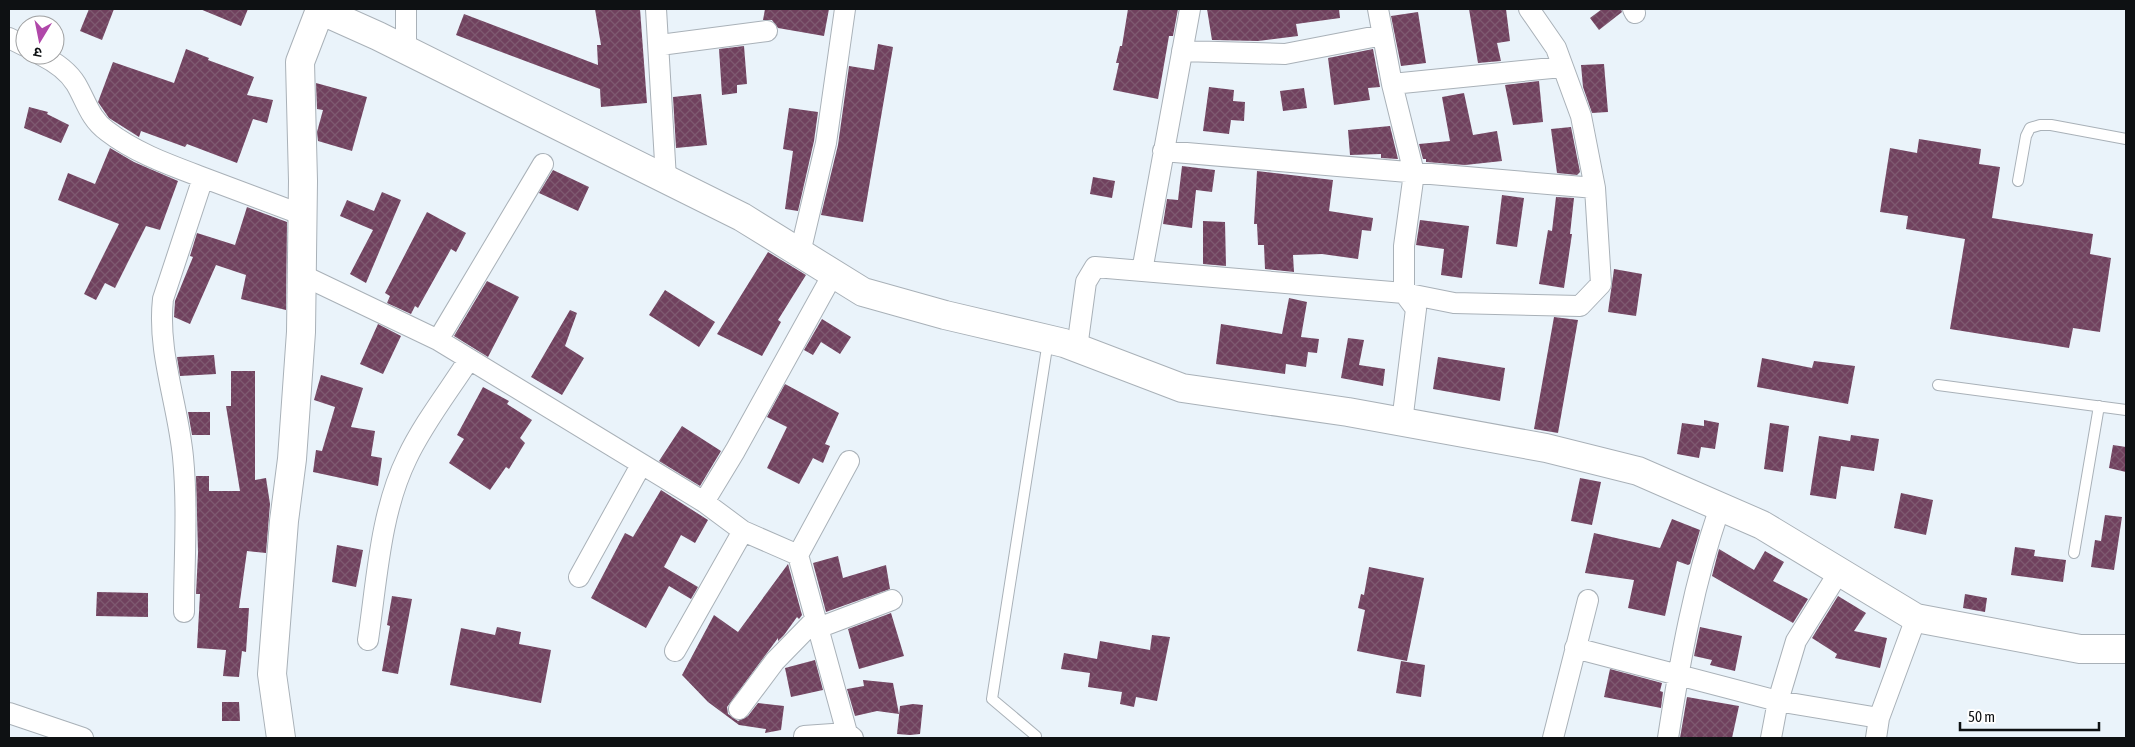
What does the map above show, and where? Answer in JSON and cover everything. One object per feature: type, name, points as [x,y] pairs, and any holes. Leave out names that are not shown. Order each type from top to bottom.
[{"type":"street","points":[[282,738],[272,674],[293,449],[301,332],[303,215],[300,62],[318,9],[406,50],[742,217],[863,292],[1076,348],[1182,388],[1402,422],[1546,448],[1638,471],[1762,525],[1916,618],[2080,649],[2126,649]]},
{"type":"street","points":[[406,9],[406,50]]},
{"type":"street","points":[[656,9],[660,45],[666,179]]},
{"type":"street","points":[[800,253],[826,144],[845,9]]},
{"type":"street","points":[[1142,271],[1190,9]]},
{"type":"street","points":[[1378,9],[1392,84],[1414,173],[1404,246],[1404,293],[1416,309],[1402,422]]},
{"type":"street","points":[[1076,348],[1086,282],[1095,267],[1404,293],[1454,303],[1580,306],[1601,284],[1595,188],[1580,116],[1556,48],[1528,9]]},
{"type":"street","points":[[660,45],[767,31]]},
{"type":"street","points":[[1182,51],[1285,54],[1383,35]]},
{"type":"street","points":[[59,65],[68,73],[76,85],[86,108],[99,125],[108,132],[156,160],[303,215]]},
{"type":"street","points":[[1392,84],[1562,67]]},
{"type":"street","points":[[1163,151],[1595,188]]},
{"type":"street","points":[[438,340],[543,164]]},
{"type":"street","points":[[184,612],[185,490],[183,455],[163,342],[161,312],[163,299],[203,178]]},
{"type":"street","points":[[704,502],[735,452],[833,274]]},
{"type":"street","points":[[302,275],[438,340],[468,361],[704,502],[743,531],[798,556]]},
{"type":"street","points":[[368,640],[388,510],[396,484],[407,458],[468,361]]},
{"type":"street","points":[[804,738],[804,736],[850,736],[798,556],[849,460]]},
{"type":"street","points":[[579,577],[640,465]]},
{"type":"street","points":[[1668,738],[1677,676],[1702,559],[1720,507]]},
{"type":"street","points":[[675,651],[743,531]]},
{"type":"street","points":[[1771,738],[1778,701],[1796,641],[1840,572]]},
{"type":"street","points":[[739,709],[775,661],[817,623],[892,600]]},
{"type":"street","points":[[1553,738],[1588,600]]},
{"type":"street","points":[[1876,738],[1879,718],[1916,618]]},
{"type":"street","points":[[1575,648],[1778,701],[1879,718]]},
{"type":"street","points":[[9,713],[83,738]]},
{"type":"lane","points":[[2018,181],[2026,136],[2030,128],[2040,125],[2051,125],[2126,139]]},
{"type":"lane","points":[[1036,736],[992,699],[1048,340]]},
{"type":"lane","points":[[1938,385],[2126,410]]},
{"type":"lane","points":[[2074,553],[2099,406]]},
{"type":"building","points":[[89,9],[114,9],[102,40],[80,31]]},
{"type":"building","points":[[200,9],[248,9],[241,26]]},
{"type":"building","points":[[595,9],[640,9],[647,103],[601,107],[600,89],[456,35],[464,14],[598,65],[597,45],[601,45]]},
{"type":"building","points":[[765,9],[829,9],[824,36],[778,28],[772,20],[763,20]]},
{"type":"building","points":[[1128,9],[1178,9],[1173,36],[1169,36],[1158,99],[1113,90],[1119,63],[1116,63],[1120,46],[1122,46]]},
{"type":"building","points":[[1207,9],[1339,9],[1340,18],[1296,24],[1298,36],[1258,41],[1212,40]]},
{"type":"building","points":[[1469,9],[1506,9],[1510,41],[1497,43],[1501,61],[1478,63]]},
{"type":"building","points":[[1602,9],[1621,9],[1622,12],[1599,30],[1590,18]]},
{"type":"building","points":[[1418,12],[1426,63],[1401,66],[1391,16]]},
{"type":"building","points":[[878,44],[893,47],[863,222],[821,215],[838,145],[849,66],[874,70]]},
{"type":"building","points":[[744,46],[747,84],[737,85],[737,93],[722,95],[719,49]]},
{"type":"building","points":[[186,49],[209,58],[208,60],[254,77],[247,95],[273,100],[267,123],[253,119],[237,163],[187,144],[185,147],[141,131],[139,137],[109,118],[98,102],[113,62],[174,83]]},
{"type":"building","points":[[1373,49],[1380,87],[1368,88],[1370,100],[1334,105],[1328,58]]},
{"type":"building","points":[[1604,64],[1608,112],[1592,113],[1583,87],[1581,65]]},
{"type":"building","points":[[1539,81],[1543,122],[1513,125],[1505,85]]},
{"type":"building","points":[[316,83],[367,97],[352,151],[318,141],[317,132],[323,110],[317,109]]},
{"type":"building","points":[[1209,87],[1234,90],[1233,101],[1245,102],[1244,121],[1231,120],[1229,134],[1203,131]]},
{"type":"building","points":[[1304,88],[1307,108],[1283,111],[1280,91]]},
{"type":"building","points":[[1464,93],[1473,135],[1497,131],[1502,161],[1465,165],[1426,162],[1426,159],[1423,159],[1419,144],[1450,141],[1442,97]]},
{"type":"building","points":[[701,94],[707,145],[676,148],[673,97]]},
{"type":"building","points":[[29,107],[48,112],[47,114],[69,125],[61,143],[24,128]]},
{"type":"building","points":[[789,108],[818,112],[814,141],[798,211],[785,209],[793,151],[783,149]]},
{"type":"building","points":[[1390,126],[1398,159],[1381,158],[1381,154],[1350,155],[1348,130]]},
{"type":"building","points":[[1571,127],[1580,172],[1577,175],[1557,173],[1551,129]]},
{"type":"building","points":[[1919,139],[1981,149],[1979,164],[2000,167],[1992,218],[2093,234],[2090,254],[2111,258],[2100,332],[2073,328],[2069,348],[1950,329],[1965,239],[1906,229],[1908,216],[1880,212],[1890,148],[1917,153]]},
{"type":"building","points":[[110,148],[134,162],[178,181],[160,230],[146,226],[115,288],[105,283],[96,300],[84,294],[119,224],[58,200],[68,173],[95,184]]},
{"type":"building","points":[[1182,166],[1215,170],[1212,192],[1196,190],[1192,228],[1163,224],[1167,199],[1178,200]]},
{"type":"building","points":[[553,170],[589,187],[578,211],[539,193]]},
{"type":"building","points":[[1257,171],[1333,180],[1329,211],[1373,218],[1371,231],[1362,230],[1358,259],[1322,254],[1293,255],[1294,272],[1265,269],[1264,245],[1258,245],[1257,224],[1254,224]]},
{"type":"building","points":[[1093,177],[1115,181],[1112,198],[1090,194]]},
{"type":"building","points":[[382,192],[401,200],[366,283],[350,274],[373,230],[340,216],[347,200],[374,211]]},
{"type":"building","points":[[1502,195],[1524,198],[1517,247],[1496,244]]},
{"type":"building","points":[[1556,197],[1574,198],[1570,234],[1572,234],[1564,288],[1539,284],[1548,230],[1552,231]]},
{"type":"building","points":[[247,207],[287,222],[286,310],[241,299],[246,275],[216,265],[190,324],[174,317],[175,301],[193,257],[190,256],[197,233],[235,245]]},
{"type":"building","points":[[427,212],[466,233],[456,252],[451,249],[418,308],[415,306],[411,314],[387,303],[390,296],[385,293]]},
{"type":"building","points":[[1420,220],[1469,226],[1462,278],[1441,275],[1444,249],[1416,245]]},
{"type":"building","points":[[1203,221],[1225,222],[1226,266],[1203,264]]},
{"type":"building","points":[[768,252],[806,275],[778,320],[781,322],[762,356],[717,334]]},
{"type":"building","points":[[1614,269],[1642,274],[1636,316],[1608,312]]},
{"type":"building","points":[[487,281],[519,297],[488,357],[454,336]]},
{"type":"building","points":[[665,290],[715,322],[699,347],[649,315]]},
{"type":"building","points":[[1289,298],[1307,302],[1301,337],[1319,339],[1317,353],[1308,352],[1306,367],[1286,364],[1285,374],[1216,364],[1221,324],[1282,334]]},
{"type":"building","points":[[570,310],[577,313],[565,346],[584,358],[562,395],[531,377]]},
{"type":"building","points":[[1554,317],[1578,320],[1558,433],[1534,429]]},
{"type":"building","points":[[822,319],[851,337],[840,354],[821,342],[813,355],[804,350]]},
{"type":"building","points":[[378,324],[401,336],[383,374],[360,364]]},
{"type":"building","points":[[1348,338],[1364,340],[1359,365],[1385,369],[1383,386],[1341,378]]},
{"type":"building","points":[[214,355],[216,374],[180,376],[177,357]]},
{"type":"building","points":[[1438,357],[1505,368],[1500,401],[1433,389]]},
{"type":"building","points":[[1762,358],[1812,368],[1814,361],[1855,366],[1848,404],[1757,387]]},
{"type":"building","points":[[231,371],[255,371],[255,480],[266,478],[270,504],[266,553],[247,551],[239,608],[249,608],[246,652],[242,651],[239,677],[223,676],[226,650],[197,648],[200,594],[196,594],[198,553],[196,476],[209,476],[209,491],[240,491],[226,406],[231,406]]},
{"type":"building","points":[[321,375],[363,388],[351,427],[375,431],[371,456],[382,458],[378,486],[313,472],[316,450],[322,451],[335,407],[314,400]]},
{"type":"building","points":[[785,384],[839,413],[825,444],[830,446],[823,463],[813,458],[799,484],[767,468],[787,427],[767,417]]},
{"type":"building","points":[[483,387],[509,401],[507,404],[532,420],[520,438],[525,443],[509,469],[506,467],[490,490],[449,463],[464,439],[457,435]]},
{"type":"building","points":[[188,412],[210,412],[210,435],[192,435]]},
{"type":"building","points":[[1704,420],[1719,423],[1715,449],[1701,447],[1699,458],[1677,454],[1682,423],[1704,426]]},
{"type":"building","points":[[1770,423],[1789,426],[1783,472],[1764,469]]},
{"type":"building","points":[[682,426],[721,451],[700,486],[659,461]]},
{"type":"building","points":[[1851,435],[1879,439],[1874,471],[1841,466],[1836,499],[1810,495],[1819,436],[1850,441]]},
{"type":"building","points":[[2113,445],[2126,447],[2126,472],[2109,468]]},
{"type":"building","points":[[1580,478],[1601,482],[1592,525],[1571,521]]},
{"type":"building","points":[[661,490],[708,520],[695,543],[681,535],[664,567],[698,587],[691,599],[669,586],[646,628],[591,598],[625,533],[633,537]]},
{"type":"building","points":[[1901,493],[1933,500],[1926,535],[1894,528]]},
{"type":"building","points":[[2105,515],[2122,517],[2114,570],[2091,567],[2095,540],[2101,541]]},
{"type":"building","points":[[1672,519],[1700,530],[1690,564],[1677,561],[1665,616],[1628,608],[1634,580],[1585,573],[1594,533],[1660,548]]},
{"type":"building","points":[[337,545],[363,550],[356,587],[332,582]]},
{"type":"building","points":[[2015,547],[2035,550],[2034,556],[2066,560],[2063,582],[2011,575]]},
{"type":"building","points":[[1719,549],[1754,570],[1765,551],[1784,562],[1773,581],[1808,599],[1793,623],[1712,576]]},
{"type":"building","points":[[838,556],[843,578],[886,565],[890,589],[826,612],[813,563]]},
{"type":"building","points":[[788,564],[802,615],[799,619],[797,617],[778,641],[778,638],[727,707],[728,714],[738,721],[748,716],[758,703],[784,706],[781,730],[765,733],[766,729],[739,725],[708,702],[682,675],[714,615],[738,632]]},
{"type":"building","points":[[1369,567],[1424,578],[1407,661],[1357,651],[1365,610],[1358,608],[1361,594],[1364,595]]},
{"type":"building","points":[[97,592],[148,593],[148,617],[96,616]]},
{"type":"building","points":[[1965,594],[1987,598],[1985,612],[1963,608]]},
{"type":"building","points":[[392,596],[412,599],[398,674],[382,671],[390,626],[387,625]]},
{"type":"building","points":[[1838,596],[1866,613],[1854,631],[1887,638],[1880,668],[1835,658],[1837,654],[1812,638]]},
{"type":"building","points":[[891,613],[904,656],[859,669],[848,629]]},
{"type":"building","points":[[497,627],[521,632],[519,644],[551,650],[541,703],[450,685],[461,628],[495,635]]},
{"type":"building","points":[[1700,627],[1742,636],[1735,671],[1710,665],[1712,660],[1694,656]]},
{"type":"building","points":[[1152,635],[1170,637],[1157,701],[1136,697],[1134,707],[1120,704],[1122,692],[1088,687],[1090,673],[1061,669],[1064,653],[1097,659],[1100,641],[1150,650]]},
{"type":"building","points":[[815,660],[823,690],[791,697],[785,668]]},
{"type":"building","points":[[1401,661],[1425,665],[1421,697],[1396,693]]},
{"type":"building","points":[[1610,669],[1662,683],[1660,691],[1663,692],[1661,708],[1604,697]]},
{"type":"building","points":[[863,680],[893,683],[899,714],[877,711],[855,716],[847,689],[864,686]]},
{"type":"building","points":[[1687,697],[1739,706],[1732,738],[1680,738]]},
{"type":"building","points":[[222,702],[239,702],[240,721],[222,721]]},
{"type":"building","points":[[923,705],[920,734],[897,734],[900,706]]}]
